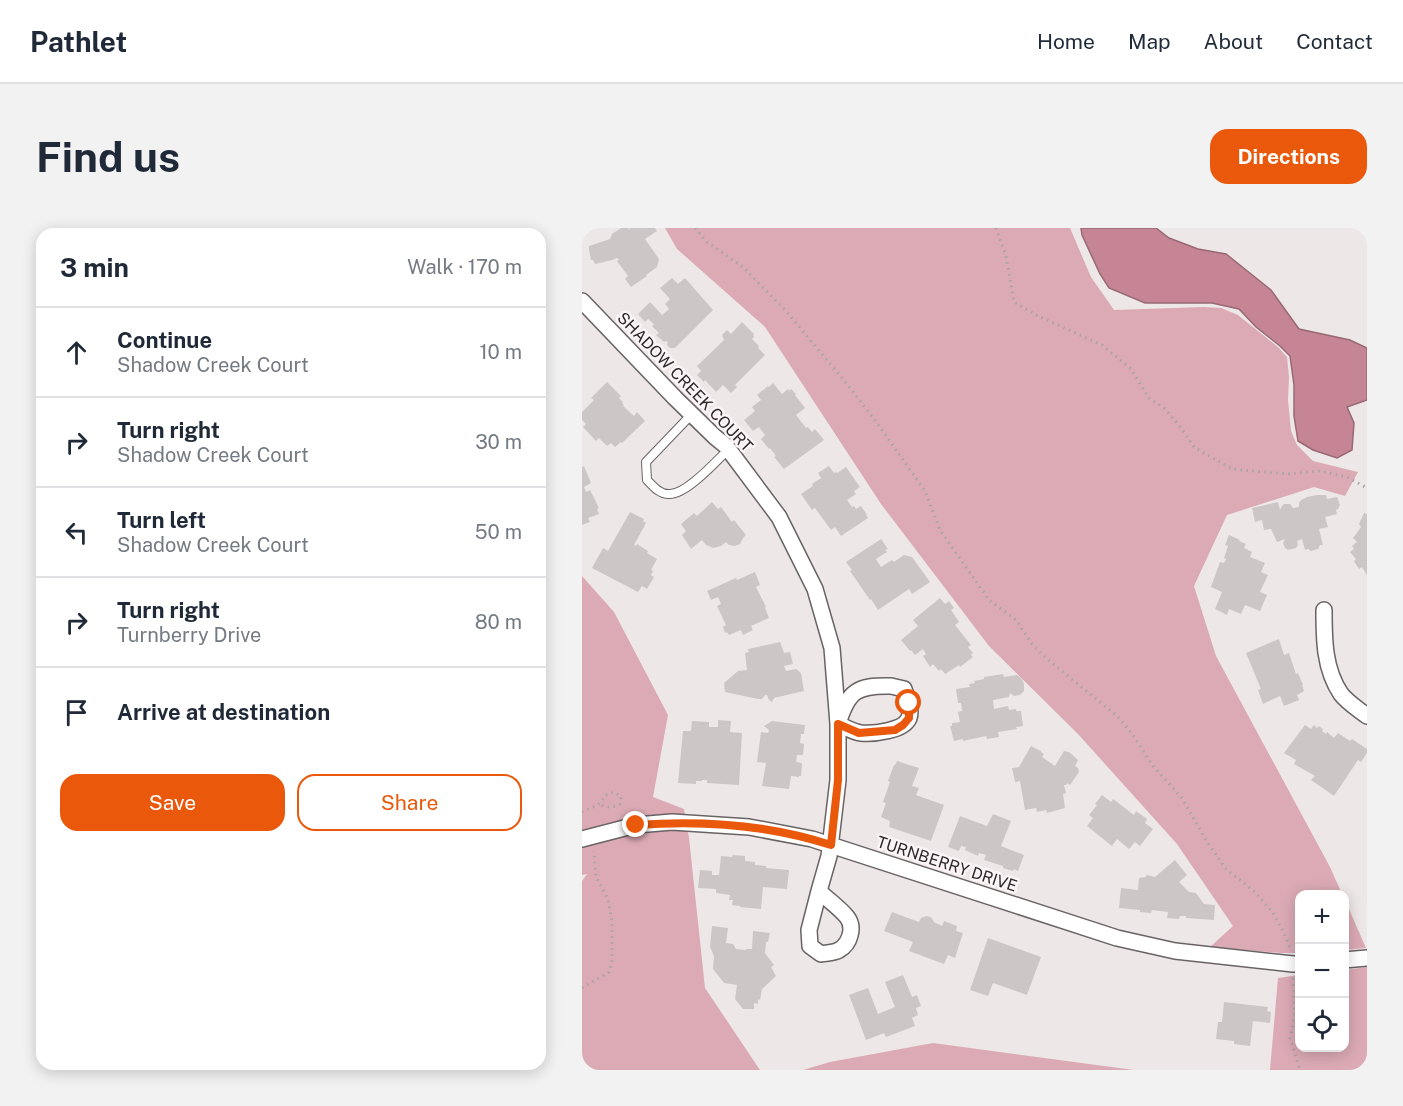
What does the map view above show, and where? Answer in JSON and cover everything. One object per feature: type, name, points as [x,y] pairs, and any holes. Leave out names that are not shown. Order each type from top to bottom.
[{"type":"street","name":"SHADOW CREEK COURT","points":[[582,301],[729,449],[779,517],[815,589],[832,648],[838,724],[838,780],[831,845],[819,891]]},
{"type":"street","points":[[1324,610],[1324,647],[1330,672],[1342,694],[1367,716]]},
{"type":"street","name":"SHADOW CREEK COURT","points":[[891,686],[904,689],[909,703],[909,718],[895,730],[859,733],[838,724],[844,706],[854,693],[866,687],[891,686]]},
{"type":"street","name":"TURNBERRY DRIVE","points":[[585,838],[636,825],[672,822],[749,827],[812,839],[1117,938],[1175,951],[1295,964]]},
{"type":"street","points":[[1349,960],[1367,958]]},
{"type":"lane","points":[[692,414],[646,462],[647,480],[658,491],[670,494],[687,489],[729,449]]},
{"type":"path","points":[[695,228],[707,242],[750,274],[786,311],[847,384],[925,491],[940,530],[989,600],[1016,621],[1032,644],[1046,658],[1117,716],[1133,735],[1153,766],[1182,798],[1226,869],[1255,892],[1273,913],[1295,961]]},
{"type":"path","points":[[996,228],[1006,256],[1014,302],[1038,316],[1102,345],[1131,369],[1149,398],[1164,408],[1194,447],[1232,469],[1287,474],[1320,471],[1347,477],[1367,488]]},
{"type":"path","points":[[582,812],[599,804],[608,792],[615,792],[621,797],[620,804],[614,807],[599,804]]},
{"type":"path","points":[[582,988],[609,972],[612,963],[612,922],[608,899],[596,877],[594,848],[585,838]]},
{"type":"path","points":[[1295,988],[1290,1038],[1300,1070]]},
{"type":"shaded area","points":[[665,228],[1070,228],[1091,277],[1114,310],[1221,308],[1238,315],[1287,357],[1291,431],[1297,445],[1313,461],[1358,472],[1345,496],[1314,487],[1227,515],[1194,586],[1216,656],[1340,890],[1295,890],[1295,953],[1210,947],[1233,926],[1177,844],[1078,734],[989,646],[881,504],[765,327],[677,249]]},
{"type":"shaded area","points":[[1081,228],[1156,228],[1169,238],[1198,249],[1226,254],[1271,290],[1299,329],[1350,340],[1367,348],[1367,400],[1347,407],[1354,423],[1352,450],[1337,458],[1313,450],[1298,441],[1290,356],[1239,309],[1212,303],[1145,303],[1109,288],[1100,274]]},
{"type":"shaded area","points":[[582,576],[614,612],[668,715],[653,797],[684,809],[705,988],[760,1070],[582,1070],[582,881],[587,874],[582,875]]},
{"type":"shaded area","points":[[1349,909],[1366,948],[1349,950]]},
{"type":"shaded area","points":[[1367,967],[1367,1070],[1270,1070],[1278,978],[1295,976],[1295,1052],[1349,1052],[1349,969]]},
{"type":"shaded area","points":[[933,1043],[1134,1070],[803,1070],[830,1062]]},
{"type":"building","points":[[621,228],[655,228],[657,231],[645,239],[659,259],[657,267],[631,287],[625,279],[628,276],[617,258],[595,264],[591,260],[589,250],[589,246],[610,239],[612,234]]},
{"type":"building","points":[[672,278],[678,284],[685,278],[713,310],[675,348],[670,348],[667,345],[668,342],[664,342],[656,335],[659,333],[652,326],[654,324],[648,319],[645,322],[638,314],[650,302],[662,315],[669,309],[665,304],[670,299],[660,288]]},
{"type":"building","points":[[742,322],[754,334],[752,339],[765,355],[735,385],[737,387],[731,393],[723,385],[716,392],[697,375],[701,371],[697,366],[724,340],[722,335],[727,330],[731,334]]},
{"type":"building","points":[[607,382],[621,396],[619,398],[623,406],[634,416],[637,412],[645,421],[615,447],[611,443],[607,446],[599,438],[596,441],[583,427],[586,424],[582,420],[582,412],[594,400],[591,398]]},
{"type":"building","points":[[773,383],[782,394],[791,389],[796,394],[805,408],[796,415],[806,428],[808,427],[812,432],[815,429],[824,440],[784,469],[761,439],[765,435],[759,427],[753,431],[744,420],[755,411],[752,407],[761,400],[757,395]]},
{"type":"building","points":[[584,466],[591,483],[584,487],[586,492],[590,490],[599,508],[597,509],[599,514],[588,518],[590,522],[582,525],[582,467]]},
{"type":"building","points":[[829,466],[834,473],[846,467],[860,487],[854,491],[856,494],[847,500],[856,509],[861,506],[868,518],[841,536],[835,527],[831,530],[801,494],[821,478],[818,473]]},
{"type":"building","points":[[1326,495],[1327,499],[1337,497],[1340,505],[1336,510],[1337,514],[1325,517],[1328,527],[1319,529],[1323,545],[1320,545],[1318,549],[1305,550],[1302,539],[1297,541],[1296,548],[1288,550],[1283,543],[1285,539],[1277,542],[1271,529],[1264,530],[1262,520],[1255,522],[1252,508],[1278,502],[1280,510],[1284,504],[1290,504],[1293,508],[1299,507],[1301,500]]},
{"type":"building","points":[[712,502],[718,509],[721,507],[746,535],[740,544],[735,546],[726,542],[713,548],[702,540],[691,549],[682,535],[686,531],[681,524],[694,513],[697,516]]},
{"type":"building","points":[[630,512],[644,519],[646,523],[634,545],[637,544],[657,559],[651,570],[653,571],[651,575],[654,577],[647,589],[642,586],[638,592],[592,568],[603,548],[608,551]]},
{"type":"building","points":[[1364,513],[1367,514],[1367,575],[1362,567],[1359,569],[1354,561],[1356,559],[1350,552],[1354,549],[1352,546],[1357,542],[1353,538],[1361,527],[1359,524]]},
{"type":"building","points":[[1229,535],[1246,544],[1244,548],[1252,552],[1250,557],[1265,563],[1261,572],[1268,575],[1260,592],[1267,595],[1260,611],[1245,605],[1241,614],[1229,609],[1227,615],[1215,609],[1222,592],[1211,587],[1220,562],[1224,563],[1226,559],[1224,558],[1228,546],[1225,545]]},
{"type":"building","points":[[881,539],[888,549],[876,559],[881,567],[904,555],[912,557],[930,582],[912,594],[909,589],[878,610],[846,562]]},
{"type":"building","points":[[755,572],[760,585],[756,587],[769,618],[751,626],[753,630],[743,635],[741,630],[729,635],[725,633],[723,627],[726,625],[717,606],[721,604],[718,597],[711,600],[707,591]]},
{"type":"building","points":[[940,598],[945,604],[949,601],[954,608],[951,610],[959,622],[955,625],[971,645],[968,647],[973,653],[971,655],[973,657],[960,667],[959,665],[945,674],[933,664],[930,667],[923,656],[926,654],[923,649],[915,655],[901,640],[918,626],[913,620]]},
{"type":"building","points":[[1279,639],[1284,655],[1289,653],[1304,691],[1297,695],[1299,700],[1284,706],[1280,696],[1263,704],[1258,690],[1261,689],[1246,653]]},
{"type":"building","points":[[780,642],[784,653],[790,652],[793,664],[784,666],[786,671],[796,669],[801,673],[804,691],[774,698],[772,702],[767,695],[758,699],[725,692],[724,683],[738,671],[747,670],[745,653],[749,652],[748,649]]},
{"type":"building","points":[[1003,674],[1004,677],[1017,675],[1022,679],[1024,691],[1020,695],[1014,696],[1010,693],[1009,697],[993,700],[994,709],[1008,706],[1009,710],[1021,711],[1023,726],[998,732],[999,737],[987,739],[986,736],[954,741],[950,726],[952,723],[960,722],[958,712],[962,711],[956,689],[970,687],[969,684],[984,679],[984,677]]},
{"type":"building","points":[[718,720],[731,721],[730,732],[742,733],[739,785],[707,783],[707,780],[696,781],[696,784],[678,783],[683,731],[691,731],[692,721],[709,722],[709,727],[718,727]]},
{"type":"building","points":[[772,721],[805,725],[800,743],[804,744],[803,755],[797,755],[796,762],[802,763],[801,776],[791,776],[789,789],[762,786],[766,763],[757,762],[761,732],[768,733],[769,730],[764,726]]},
{"type":"building","points":[[1305,725],[1311,729],[1314,725],[1317,728],[1319,726],[1323,729],[1322,731],[1334,738],[1338,733],[1367,749],[1361,762],[1358,760],[1334,796],[1311,780],[1315,776],[1294,764],[1296,760],[1284,753]]},
{"type":"building","points":[[1031,746],[1041,751],[1044,754],[1042,757],[1055,766],[1064,751],[1069,752],[1078,760],[1075,766],[1079,772],[1070,785],[1067,783],[1064,785],[1065,808],[1047,813],[1046,810],[1037,812],[1036,808],[1025,810],[1020,781],[1015,782],[1012,768],[1019,767]]},
{"type":"building","points":[[897,761],[919,768],[912,786],[919,788],[916,795],[944,805],[931,841],[889,827],[890,821],[881,817],[886,803],[883,802],[890,782],[888,781]]},
{"type":"building","points":[[1102,795],[1111,802],[1113,799],[1134,815],[1136,811],[1147,819],[1145,823],[1153,829],[1140,846],[1135,842],[1129,849],[1117,839],[1112,846],[1087,826],[1093,818],[1089,815]]},
{"type":"building","points":[[993,814],[1011,821],[1001,846],[1024,855],[1018,871],[984,860],[986,855],[979,853],[978,856],[965,850],[966,847],[961,846],[959,851],[948,847],[960,816],[987,826]]},
{"type":"building","points":[[733,855],[745,856],[745,861],[755,862],[755,865],[766,866],[766,868],[789,870],[787,889],[763,887],[761,909],[732,905],[733,900],[729,900],[730,895],[716,893],[716,889],[698,888],[700,870],[712,871],[712,875],[719,875],[721,856],[732,857]]},
{"type":"building","points":[[1175,860],[1187,875],[1179,882],[1189,892],[1196,893],[1204,904],[1215,905],[1214,920],[1186,918],[1186,916],[1180,916],[1179,919],[1167,918],[1168,912],[1152,910],[1151,913],[1119,908],[1121,888],[1138,890],[1139,878],[1147,875],[1155,877]]},
{"type":"building","points":[[892,912],[919,922],[926,916],[931,917],[934,922],[942,926],[944,921],[957,926],[956,931],[963,933],[955,958],[948,955],[944,964],[909,951],[913,942],[884,931]]},
{"type":"building","points":[[712,926],[728,928],[726,943],[733,944],[736,949],[752,949],[753,931],[770,933],[765,953],[774,965],[771,967],[776,976],[762,989],[758,1004],[754,1003],[754,1009],[743,1009],[735,999],[737,985],[724,983],[713,969],[714,956],[710,947]]},
{"type":"building","points":[[988,938],[1041,957],[1027,995],[993,983],[988,996],[970,990]]},
{"type":"building","points":[[903,975],[912,997],[917,995],[921,1006],[916,1008],[918,1015],[912,1018],[915,1026],[886,1037],[884,1033],[866,1040],[849,995],[868,988],[878,1014],[895,1007],[885,982]]},
{"type":"building","points":[[1224,1002],[1268,1007],[1267,1011],[1271,1012],[1270,1023],[1253,1021],[1250,1046],[1216,1039],[1218,1022],[1222,1022]]},
{"type":"route","points":[[636,825],[672,822],[749,827],[831,845],[838,780],[838,724],[859,733],[895,730],[909,718],[909,703]]}]
